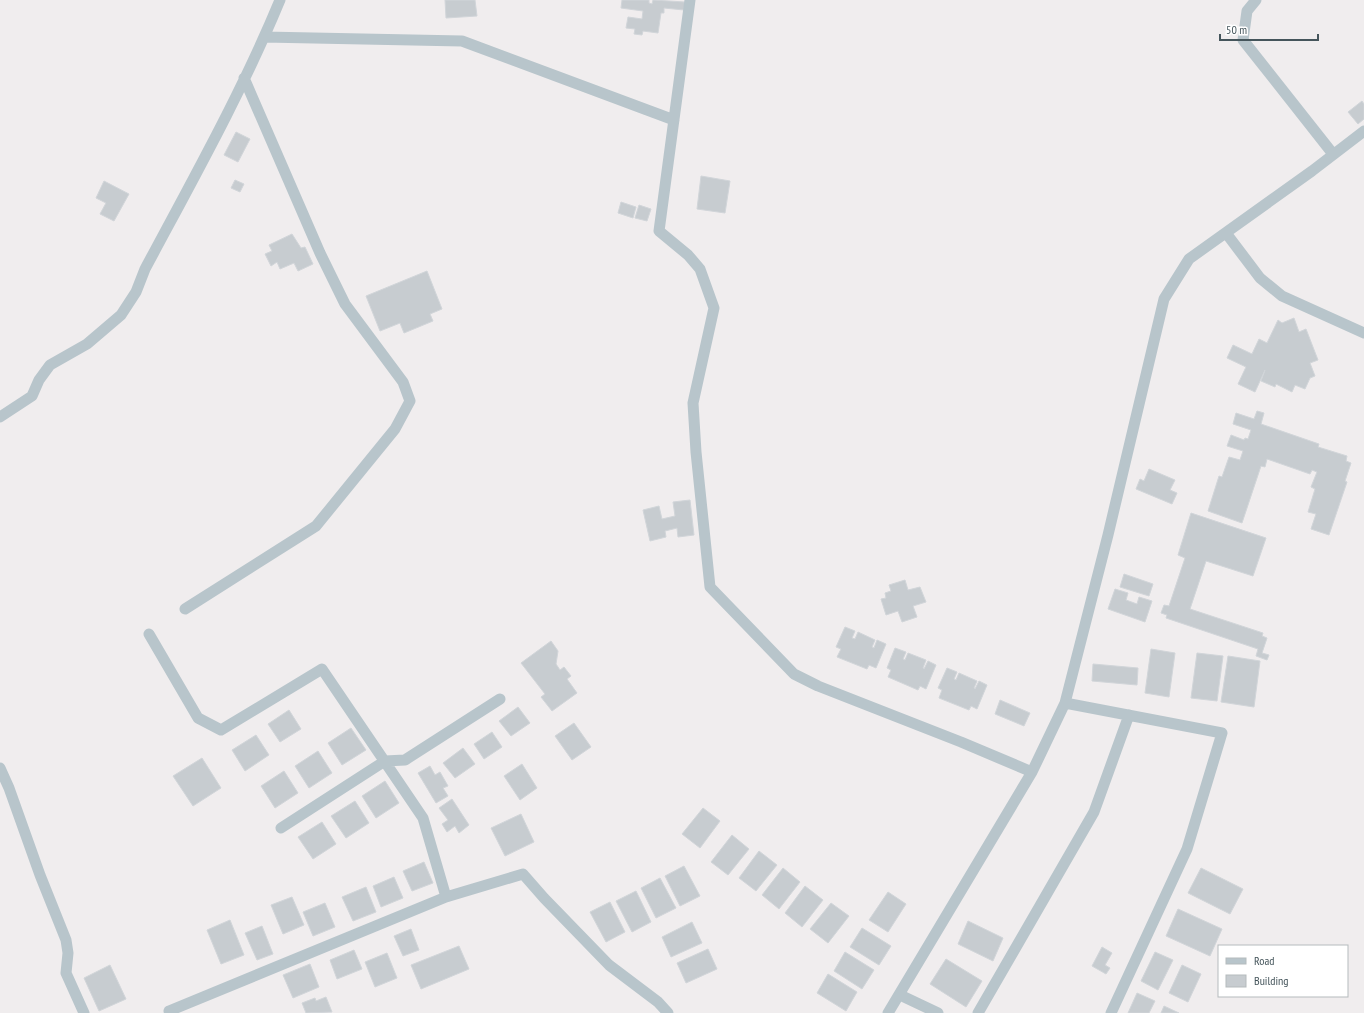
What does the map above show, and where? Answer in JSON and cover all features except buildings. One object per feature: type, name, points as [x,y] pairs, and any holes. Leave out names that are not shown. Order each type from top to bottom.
[{"type":"street","points":[[0,417],[32,396],[39,380],[50,365],[87,344],[121,315],[136,292],[145,269],[264,38],[280,0]]},
{"type":"street","points":[[690,0],[659,231],[688,255],[700,269],[714,308],[693,403],[696,452],[710,587],[794,674],[818,686],[961,742],[1032,772]]},
{"type":"street","points":[[1256,0],[1247,11],[1243,40],[1333,154]]},
{"type":"street","points":[[264,38],[462,41],[674,120]]},
{"type":"street","points":[[185,609],[316,526],[395,428],[410,401],[403,382],[345,304],[320,253],[244,78]]},
{"type":"street","points":[[888,1013],[1032,772],[1065,702],[1108,535],[1164,298],[1189,259],[1364,130]]},
{"type":"street","points":[[1226,233],[1260,278],[1282,296],[1364,333]]},
{"type":"street","points":[[149,634],[198,718],[221,730],[322,668],[423,818],[446,897]]},
{"type":"street","points":[[281,828],[385,761],[405,760],[500,699]]},
{"type":"street","points":[[1065,702],[1222,733],[1187,849],[1111,1013]]},
{"type":"street","points":[[978,1013],[1094,812],[1129,715]]},
{"type":"street","points":[[0,768],[9,788],[40,876],[66,940],[68,953],[66,973],[84,1013]]},
{"type":"street","points":[[170,1013],[169,1011],[446,897],[523,874],[544,898],[609,965],[658,1002],[668,1013]]},
{"type":"street","points":[[900,995],[938,1013]]}]
